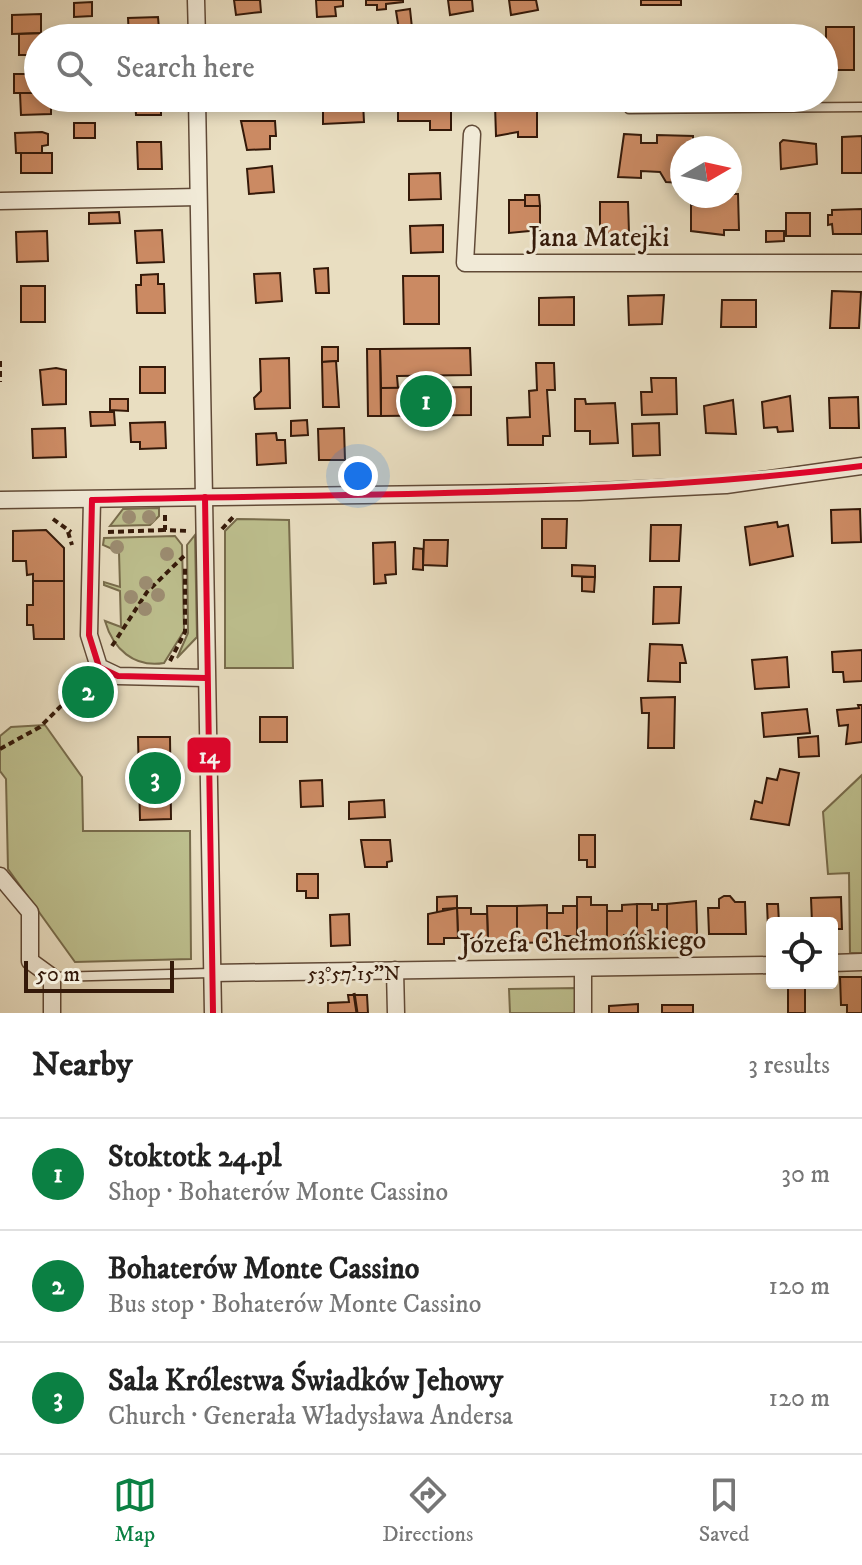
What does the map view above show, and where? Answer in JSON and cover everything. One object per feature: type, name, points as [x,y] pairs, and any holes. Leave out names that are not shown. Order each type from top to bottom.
[{"type":"street","points":[[196,0],[197,24]]},
{"type":"street","points":[[197,112],[213,1013]]},
{"type":"street","name":"Jana Matejki","points":[[472,134],[465,263],[862,263]]},
{"type":"street","points":[[0,201],[198,197]]},
{"type":"street","points":[[0,500],[579,492],[726,485],[862,466]]},
{"type":"street","points":[[92,500],[89,635],[99,667],[118,676],[206,678]]},
{"type":"street","points":[[0,876],[30,912],[30,961],[52,977],[52,1013]]},
{"type":"street","points":[[838,963],[862,962]]},
{"type":"street","name":"Józefa Chełmońskiego","points":[[212,973],[766,965]]},
{"type":"street","points":[[583,969],[583,1013]]},
{"type":"street","points":[[395,970],[396,1013]]},
{"type":"lane","points":[[838,107],[862,107]]},
{"type":"lane","points":[[52,977],[212,973]]},
{"type":"path","points":[[0,361],[0,382]]},
{"type":"path","points":[[171,677],[170,660],[185,632],[185,531]]},
{"type":"path","points":[[115,641],[147,592],[185,555]]},
{"type":"path","points":[[0,749],[40,727],[87,680]]},
{"type":"green space","points":[[159,508],[159,516],[150,525],[110,526],[123,509]]},
{"type":"green space","points":[[237,519],[289,520],[293,668],[225,668],[225,531]]},
{"type":"green space","points":[[195,535],[197,637],[177,658],[188,633],[187,545]]},
{"type":"green space","points":[[175,536],[182,545],[184,631],[164,663],[143,662],[119,648],[105,621],[121,627],[120,591],[104,585],[104,582],[120,587],[119,552],[103,545],[104,538]]},
{"type":"green space","points":[[45,725],[82,777],[83,831],[190,831],[191,959],[75,962],[8,869],[6,779],[0,771],[0,736],[11,727]]},
{"type":"green space","points":[[862,775],[862,953],[850,953],[849,873],[828,874],[823,812]]},
{"type":"green space","points":[[578,988],[579,1013],[510,1013],[509,989]]},
{"type":"building","points":[[234,0],[260,0],[261,12],[236,15]]},
{"type":"building","points":[[316,0],[343,0],[343,6],[335,7],[336,16],[317,17]]},
{"type":"building","points":[[366,0],[403,2],[386,4],[386,9],[377,10],[377,5],[366,5]]},
{"type":"building","points":[[448,0],[472,0],[473,11],[450,15]]},
{"type":"building","points":[[509,0],[536,0],[538,10],[511,15]]},
{"type":"building","points":[[641,0],[681,0],[681,5],[641,5]]},
{"type":"building","points":[[92,2],[92,16],[74,17],[74,3]]},
{"type":"building","points":[[410,9],[412,24],[398,24],[396,11]]},
{"type":"building","points":[[41,14],[41,24],[24,24],[24,34],[12,34],[12,15]]},
{"type":"building","points":[[158,17],[159,24],[128,24],[128,18]]},
{"type":"building","points":[[838,27],[854,27],[854,70],[838,70]]},
{"type":"building","points":[[19,34],[24,34],[24,55],[19,55]]},
{"type":"building","points":[[14,74],[24,74],[24,93],[14,93]]},
{"type":"building","points":[[20,93],[24,93],[24,112],[51,112],[51,114],[21,115]]},
{"type":"building","points":[[136,112],[161,112],[161,115],[136,115]]},
{"type":"building","points":[[323,112],[364,112],[364,122],[323,124]]},
{"type":"building","points":[[398,112],[451,112],[451,130],[430,130],[430,121],[398,121]]},
{"type":"building","points":[[495,112],[537,112],[537,137],[518,137],[518,132],[496,136]]},
{"type":"building","points":[[241,121],[275,121],[276,136],[270,136],[270,149],[247,150]]},
{"type":"building","points":[[74,123],[95,123],[95,138],[74,138]]},
{"type":"building","points":[[15,133],[48,134],[48,145],[42,146],[42,153],[16,153]]},
{"type":"building","points":[[624,134],[641,135],[641,143],[657,143],[657,135],[693,136],[670,136],[670,182],[666,182],[660,172],[641,171],[641,178],[618,177]]},
{"type":"building","points":[[862,136],[862,173],[842,173],[842,137]]},
{"type":"building","points":[[783,140],[816,144],[817,164],[781,169],[780,143]]},
{"type":"building","points":[[137,142],[161,142],[162,169],[138,169]]},
{"type":"building","points":[[21,153],[52,153],[52,173],[21,173]]},
{"type":"building","points":[[272,166],[274,192],[249,194],[247,169]]},
{"type":"building","points":[[440,173],[441,199],[409,200],[409,174]]},
{"type":"building","points":[[525,195],[539,195],[540,206],[525,206]]},
{"type":"building","points":[[509,200],[525,200],[525,206],[540,206],[540,230],[509,233]]},
{"type":"building","points":[[600,202],[628,202],[629,233],[600,234]]},
{"type":"building","points":[[691,208],[738,208],[739,230],[724,230],[724,235],[691,231]]},
{"type":"building","points":[[862,209],[862,234],[833,234],[832,224],[828,225],[828,215],[832,215],[832,210]]},
{"type":"building","points":[[119,212],[120,223],[89,224],[89,213]]},
{"type":"building","points":[[786,213],[810,213],[810,236],[786,236]]},
{"type":"building","points":[[443,225],[443,252],[411,253],[410,226]]},
{"type":"building","points":[[162,230],[164,262],[137,263],[135,231]]},
{"type":"building","points":[[47,231],[48,261],[17,262],[16,232]]},
{"type":"building","points":[[766,231],[784,231],[784,241],[766,242]]},
{"type":"building","points":[[328,268],[329,293],[316,293],[314,269]]},
{"type":"building","points":[[280,273],[282,301],[256,303],[254,274]]},
{"type":"building","points":[[158,274],[158,284],[164,284],[165,313],[137,313],[136,285],[141,285],[141,275]]},
{"type":"building","points":[[403,276],[439,276],[439,324],[404,324]]},
{"type":"building","points":[[21,286],[45,286],[45,322],[21,322]]},
{"type":"building","points":[[832,291],[861,292],[859,328],[830,328]]},
{"type":"building","points":[[664,295],[662,324],[629,325],[628,296]]},
{"type":"building","points":[[574,297],[574,325],[539,325],[539,298]]},
{"type":"building","points":[[722,300],[756,300],[756,327],[721,327]]},
{"type":"building","points":[[322,347],[338,347],[338,361],[322,362]]},
{"type":"building","points":[[470,348],[471,375],[397,376],[398,388],[381,388],[380,349]]},
{"type":"building","points":[[367,349],[380,349],[381,416],[368,416]]},
{"type":"building","points":[[289,358],[290,408],[255,409],[254,398],[261,391],[260,359]]},
{"type":"building","points":[[336,361],[339,407],[323,407],[322,362]]},
{"type":"building","points":[[536,363],[554,363],[555,390],[547,390],[550,436],[543,436],[543,445],[508,445],[507,418],[530,417],[529,391],[537,390]]},
{"type":"building","points":[[140,367],[165,367],[165,393],[140,393]]},
{"type":"building","points":[[40,370],[66,370],[66,404],[43,405]]},
{"type":"building","points":[[651,378],[676,378],[677,414],[642,415],[641,392],[652,392]]},
{"type":"building","points":[[471,387],[471,415],[381,416],[381,388]]},
{"type":"building","points":[[790,396],[793,431],[778,432],[777,427],[764,428],[762,402]]},
{"type":"building","points":[[858,397],[859,428],[830,428],[829,398]]},
{"type":"building","points":[[110,399],[128,399],[128,411],[110,410]]},
{"type":"building","points":[[575,399],[585,399],[586,404],[615,403],[618,443],[590,444],[590,431],[575,431]]},
{"type":"building","points":[[733,400],[736,434],[706,433],[704,406]]},
{"type":"building","points":[[90,412],[114,412],[115,425],[91,426]]},
{"type":"building","points":[[307,420],[308,435],[291,436],[291,421]]},
{"type":"building","points":[[165,422],[166,448],[140,449],[140,442],[131,442],[130,423]]},
{"type":"building","points":[[659,423],[660,455],[633,456],[632,424]]},
{"type":"building","points":[[65,428],[66,457],[33,458],[32,429]]},
{"type":"building","points":[[344,428],[345,460],[319,460],[318,429]]},
{"type":"building","points":[[276,433],[277,440],[285,440],[286,463],[257,465],[256,434]]},
{"type":"building","points":[[860,509],[861,542],[832,543],[831,510]]},
{"type":"building","points":[[542,519],[567,519],[566,548],[542,548]]},
{"type":"building","points":[[777,522],[778,527],[788,525],[793,556],[750,565],[745,527]]},
{"type":"building","points":[[651,525],[681,525],[679,561],[650,561]]},
{"type":"building","points":[[46,530],[64,548],[64,581],[33,581],[33,574],[27,575],[26,561],[13,561],[13,531]]},
{"type":"building","points":[[424,540],[448,540],[447,566],[423,565]]},
{"type":"building","points":[[395,542],[396,574],[385,575],[386,583],[374,584],[373,543]]},
{"type":"building","points":[[414,548],[423,549],[423,570],[413,569]]},
{"type":"building","points":[[572,565],[595,566],[595,577],[572,576]]},
{"type":"building","points":[[582,577],[595,577],[594,592],[582,591]]},
{"type":"building","points":[[33,581],[64,581],[64,639],[34,639],[33,625],[27,625],[27,605],[33,605]]},
{"type":"building","points":[[654,587],[681,587],[679,623],[653,624]]},
{"type":"building","points":[[650,644],[682,645],[686,663],[680,663],[680,682],[648,681]]},
{"type":"building","points":[[862,650],[862,681],[844,682],[843,672],[833,672],[832,652]]},
{"type":"building","points":[[787,657],[789,687],[755,689],[752,660]]},
{"type":"building","points":[[675,697],[674,748],[648,748],[649,713],[642,713],[641,698]]},
{"type":"building","points":[[858,705],[862,705],[862,742],[846,744],[848,725],[839,726],[837,710],[859,708]]},
{"type":"building","points":[[807,709],[810,733],[764,737],[762,713]]},
{"type":"building","points":[[260,717],[287,717],[287,742],[260,742]]},
{"type":"building","points":[[818,736],[819,756],[799,757],[798,738]]},
{"type":"building","points":[[138,737],[170,737],[171,819],[140,820]]},
{"type":"building","points":[[780,769],[799,773],[789,825],[751,819],[755,801],[762,803],[767,778],[777,780]]},
{"type":"building","points":[[322,780],[323,806],[301,807],[300,781]]},
{"type":"building","points":[[384,800],[385,817],[349,819],[349,802]]},
{"type":"building","points":[[579,835],[595,835],[595,867],[587,867],[587,860],[579,860]]},
{"type":"building","points":[[361,840],[390,840],[392,861],[387,862],[387,867],[365,867]]},
{"type":"building","points":[[297,874],[318,874],[318,898],[306,898],[306,891],[297,891]]},
{"type":"building","points":[[457,896],[457,908],[443,909],[443,914],[437,914],[437,897]]},
{"type":"building","points":[[730,896],[735,902],[745,902],[746,934],[709,934],[708,908],[719,908],[719,899]]},
{"type":"building","points":[[577,897],[591,897],[591,905],[607,905],[607,941],[585,941],[585,936],[577,936]]},
{"type":"building","points":[[841,897],[842,929],[838,929],[838,917],[812,917],[811,898]]},
{"type":"building","points":[[696,901],[697,935],[689,935],[689,941],[667,941],[667,904]]},
{"type":"building","points":[[637,904],[652,904],[652,910],[658,910],[658,904],[667,904],[667,941],[651,941],[651,935],[637,935]]},
{"type":"building","points":[[637,904],[637,935],[624,935],[624,941],[607,941],[607,911],[622,911],[622,905]]},
{"type":"building","points":[[767,904],[778,904],[779,917],[768,917]]},
{"type":"building","points":[[547,905],[547,942],[523,943],[523,937],[517,937],[517,906]]},
{"type":"building","points":[[487,906],[517,906],[517,937],[511,937],[511,943],[488,943]]},
{"type":"building","points":[[563,906],[577,906],[577,936],[564,936],[564,942],[547,942],[547,913],[563,913]]},
{"type":"building","points":[[457,908],[471,908],[471,914],[487,914],[488,943],[472,943],[473,938],[458,938]]},
{"type":"building","points":[[457,908],[458,938],[444,938],[444,944],[428,944],[428,914]]},
{"type":"building","points":[[349,914],[350,945],[331,946],[330,915]]},
{"type":"building","points":[[840,977],[862,977],[862,1013],[847,1013],[847,1005],[841,1005]]},
{"type":"building","points":[[788,989],[805,989],[805,1013],[788,1013]]},
{"type":"building","points":[[348,995],[367,995],[368,1013],[328,1013],[328,1003],[349,1002]]},
{"type":"building","points":[[638,1004],[638,1013],[609,1013],[609,1006]]},
{"type":"building","points":[[662,1005],[693,1005],[693,1013],[662,1013]]},
{"type":"transit line","name":"14","points":[[92,500],[574,489],[670,484],[862,466]]},
{"type":"transit line","name":"14","points":[[205,497],[213,1013]]},
{"type":"transit line","name":"14","points":[[92,500],[89,635],[99,667],[118,676],[206,678]]},
{"type":"place","name":"Stoktotk 24.pl","points":[[426,401]]},
{"type":"place","name":"Bohaterów Monte Cassino","points":[[88,692]]},
{"type":"place","name":"Sala Królestwa Świadków Jehowy","points":[[155,778]]}]
